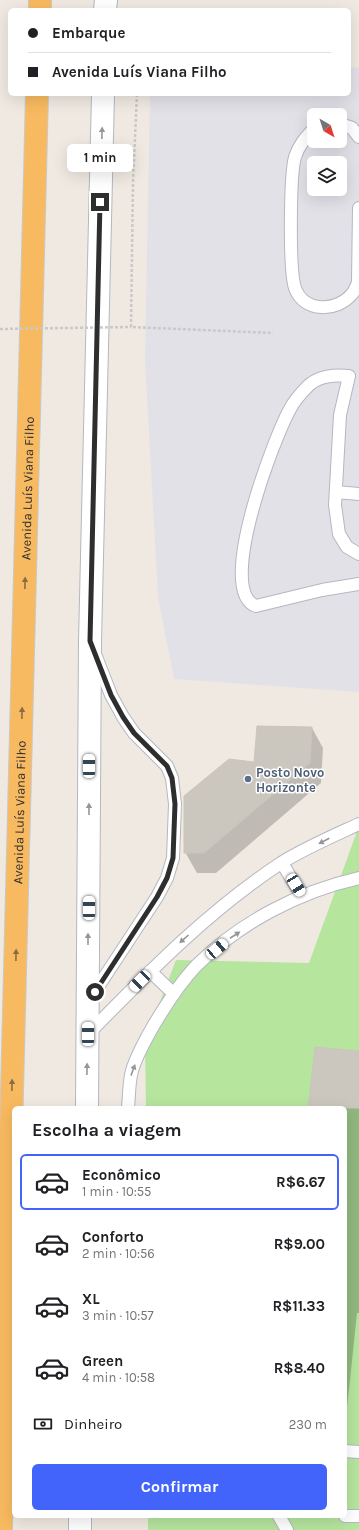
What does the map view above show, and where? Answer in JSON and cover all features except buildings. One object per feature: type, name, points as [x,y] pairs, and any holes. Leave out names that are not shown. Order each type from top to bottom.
[{"type":"highway","name":"Avenida Luís Viana Filho","points":[[1,1530],[38,96]]},
{"type":"main road","points":[[87,1106],[90,641],[103,96]]},
{"type":"main road","points":[[80,1518],[80,1530]]},
{"type":"lane","points":[[347,126],[352,128],[359,137]]},
{"type":"lane","points":[[307,136],[302,141],[295,157],[292,176],[293,270],[295,287],[301,297],[320,308],[341,303],[352,293],[358,283],[359,208]]},
{"type":"lane","points":[[359,554],[347,547],[339,534],[335,505],[340,415],[354,377],[333,375],[319,379],[309,386],[290,409],[254,500],[246,538],[243,586],[244,595],[250,603],[256,606],[322,590],[359,584]]},
{"type":"lane","points":[[336,492],[359,494]]},
{"type":"lane","points":[[88,1002],[157,897],[167,878],[173,858],[175,804],[172,778],[167,766],[134,733],[123,717],[111,695],[90,641]]},
{"type":"lane","points":[[88,1034],[150,971],[210,915],[243,889],[282,862],[359,824]]},
{"type":"lane","points":[[282,862],[302,896]]},
{"type":"lane","points":[[128,1106],[131,1074],[148,1035],[174,994],[196,967],[228,940],[257,920],[302,896],[359,878]]},
{"type":"lane","points":[[150,971],[174,994]]},
{"type":"lane","points":[[347,1450],[359,1452]]},
{"type":"lane","points":[[347,1516],[359,1516]]},
{"type":"lane","points":[[280,1518],[287,1530]]},
{"type":"path","points":[[131,327],[133,182],[137,96]]},
{"type":"path","points":[[0,329],[131,327],[272,333]]},
{"type":"shaded area","points":[[351,67],[359,68],[359,692],[174,679],[158,597],[145,360],[150,96],[351,96]]},
{"type":"green space","points":[[359,826],[359,1530],[148,1530],[148,1518],[347,1518],[347,1106],[146,1106],[145,1041],[176,960],[309,963]]},
{"type":"place","name":"Posto Novo Horizonte","points":[[248,779]]},
{"type":"route","points":[[95,992],[157,897],[167,878],[173,858],[175,804],[172,778],[167,766],[156,753],[134,733],[123,717],[111,695],[90,641],[100,202]]}]
